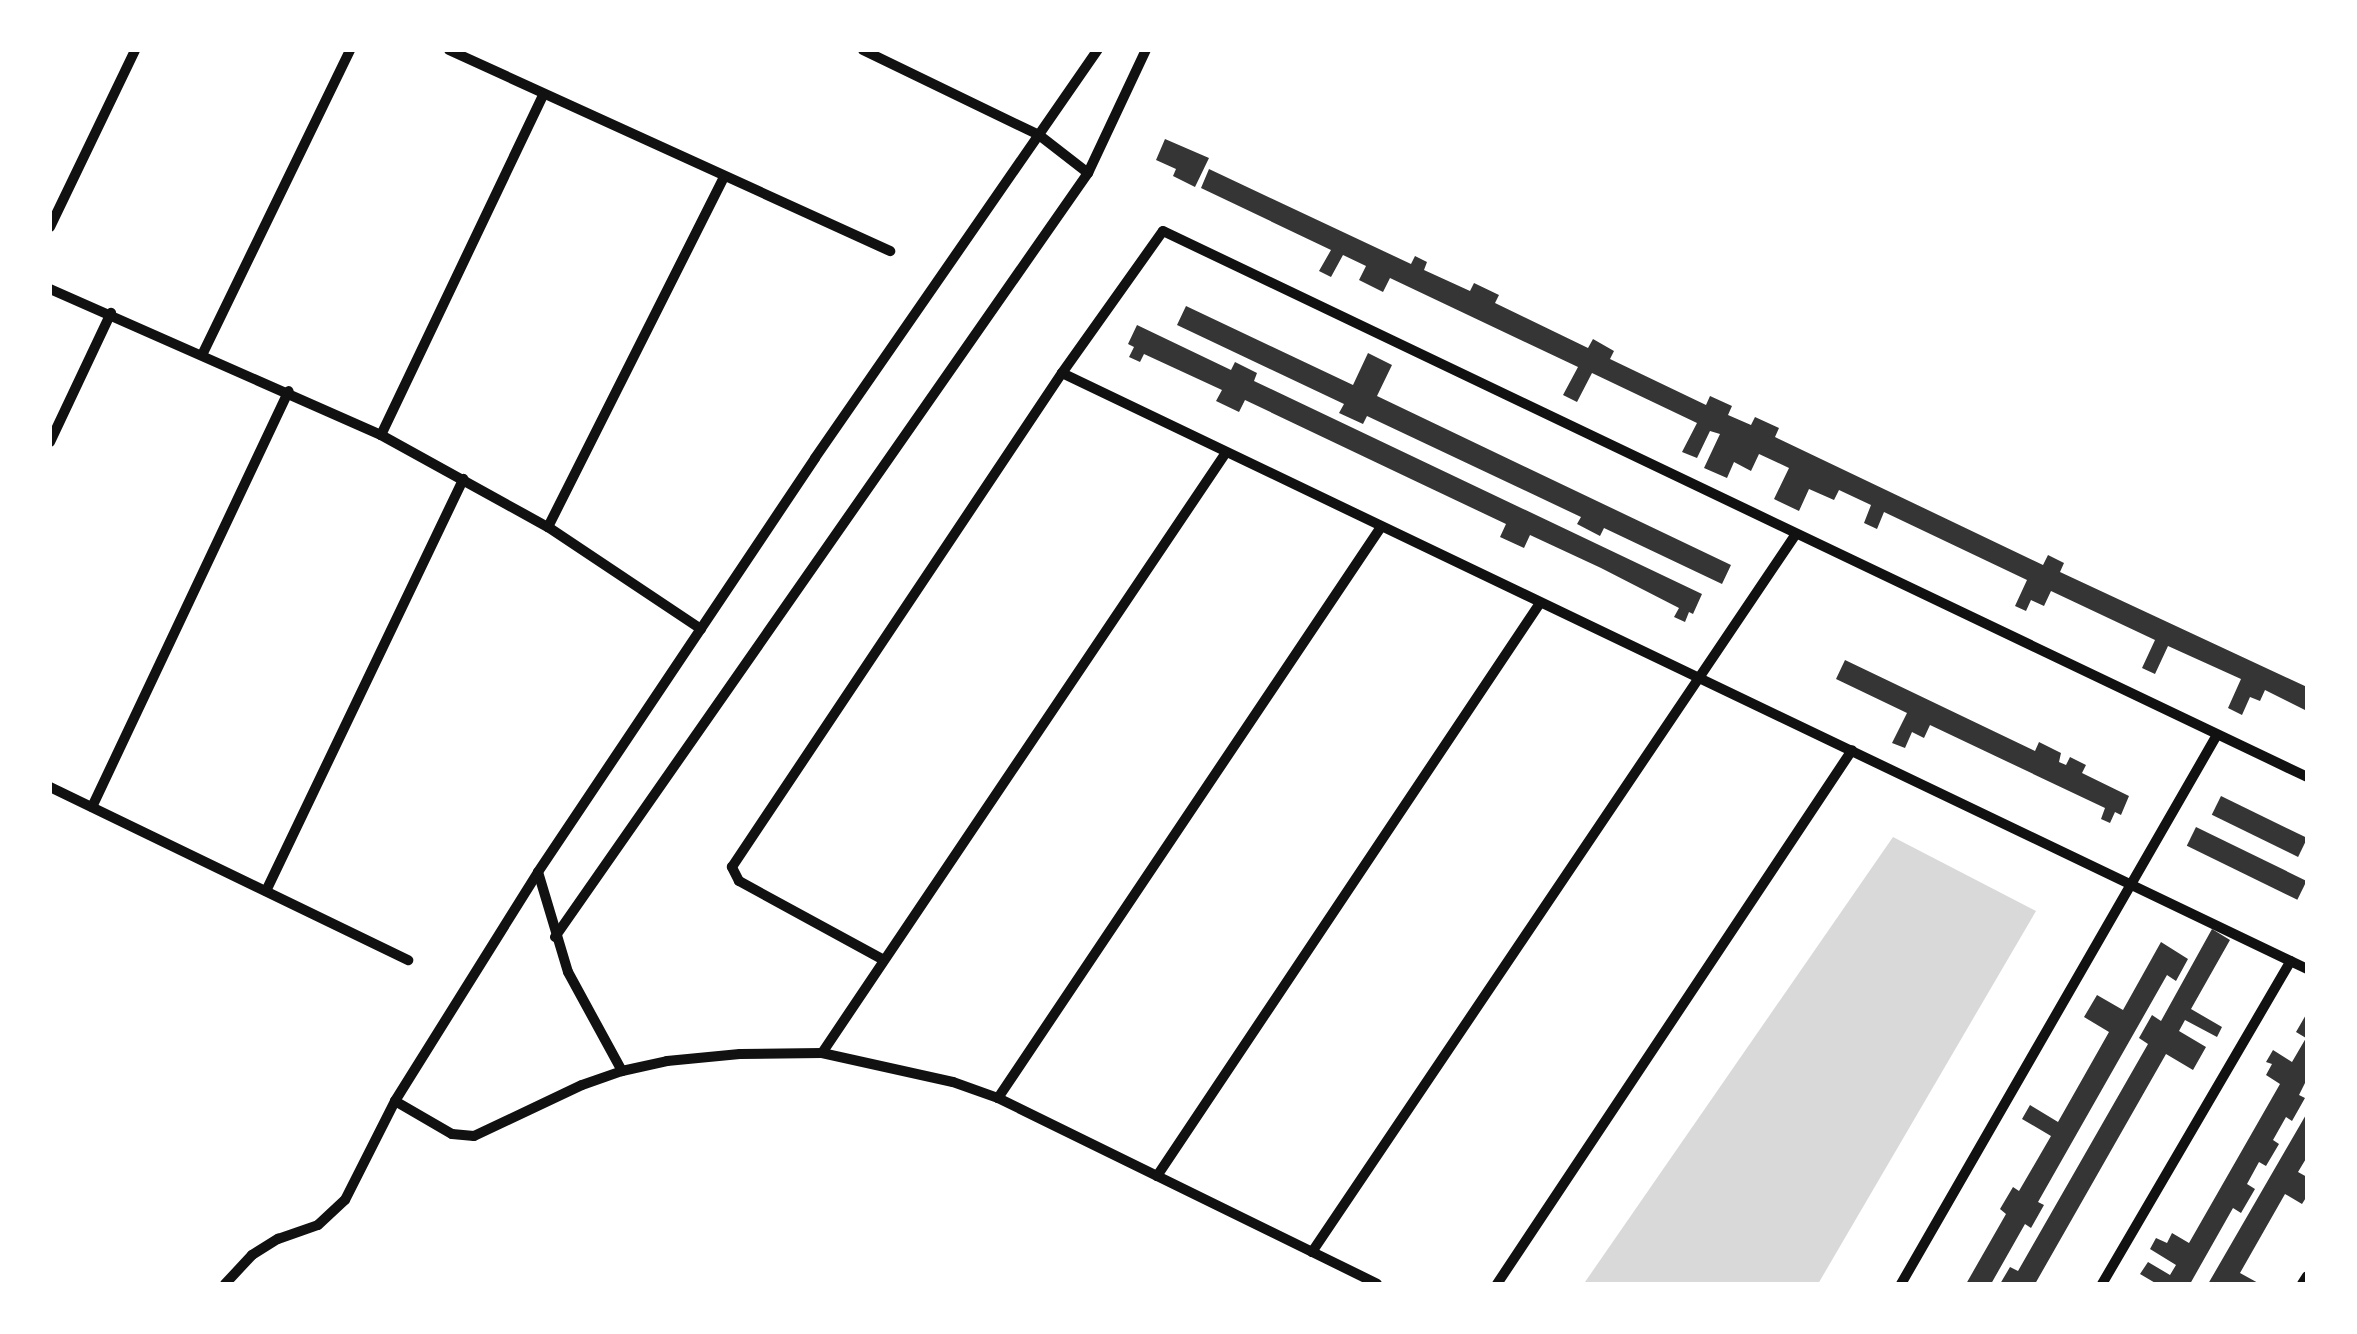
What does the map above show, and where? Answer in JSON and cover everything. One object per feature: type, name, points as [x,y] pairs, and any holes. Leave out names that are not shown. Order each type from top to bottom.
[{"type":"street","points":[[50,227],[135,50]]},
{"type":"street","points":[[203,353],[350,50]]},
{"type":"street","points":[[449,50],[890,251]]},
{"type":"street","points":[[864,50],[1039,136],[1088,174]]},
{"type":"street","points":[[225,1284],[252,1255],[278,1239],[318,1225],[345,1200],[395,1101],[538,872],[1098,50]]},
{"type":"street","points":[[555,937],[1088,174],[1146,50]]},
{"type":"street","points":[[380,435],[543,95]]},
{"type":"street","points":[[548,527],[724,177]]},
{"type":"street","points":[[882,958],[740,880],[732,872],[735,863],[1062,373],[1163,232],[2307,777]]},
{"type":"street","points":[[50,289],[289,391],[463,478],[548,527],[700,629]]},
{"type":"street","points":[[50,442],[111,313]]},
{"type":"street","points":[[1062,373],[2307,969]]},
{"type":"street","points":[[92,806],[289,391]]},
{"type":"street","points":[[822,1052],[1225,454]]},
{"type":"street","points":[[266,891],[463,478]]},
{"type":"street","points":[[998,1098],[1382,527]]},
{"type":"street","points":[[1312,1252],[1796,534]]},
{"type":"street","points":[[1157,1176],[1540,603]]},
{"type":"street","points":[[1900,1284],[2134,886],[2217,735]]},
{"type":"street","points":[[1497,1284],[1852,750]]},
{"type":"street","points":[[50,787],[408,960]]},
{"type":"street","points":[[538,872],[568,972],[622,1071]]},
{"type":"street","points":[[2102,1284],[2291,961]]},
{"type":"street","points":[[395,1101],[452,1134],[474,1136],[582,1084],[622,1071],[667,1061],[740,1054],[822,1052],[953,1082],[998,1098],[1373,1283]]},
{"type":"street","points":[[2302,1284],[2307,1276]]},
{"type":"shaded area","points":[[1893,837],[2036,911],[1818,1284],[1585,1282]]},
{"type":"building","points":[[1165,139],[1209,158],[1195,187],[1173,176],[1176,169],[1156,160]]},
{"type":"building","points":[[1209,169],[1411,264],[1415,256],[1427,262],[1424,270],[1470,291],[1474,283],[1499,295],[1495,303],[1588,348],[1593,339],[1614,351],[1610,359],[1706,405],[1710,396],[1732,406],[1728,415],[1751,425],[1755,417],[1779,428],[1775,437],[2043,565],[2048,555],[2064,563],[2060,572],[2307,687],[2307,711],[2265,690],[2260,701],[2250,697],[2242,715],[2228,708],[2241,679],[2168,646],[2155,674],[2142,668],[2155,640],[2051,591],[2044,606],[2031,600],[2026,611],[2015,606],[2027,580],[1884,512],[1877,529],[1864,523],[1871,505],[1839,490],[1834,500],[1809,489],[1799,511],[1774,499],[1789,468],[1759,454],[1751,471],[1734,462],[1727,478],[1704,468],[1720,434],[1710,431],[1697,458],[1682,452],[1697,423],[1592,373],[1577,402],[1563,395],[1578,367],[1390,278],[1383,292],[1359,280],[1366,266],[1343,255],[1331,277],[1319,271],[1331,250],[1201,188]]},
{"type":"building","points":[[1186,306],[1353,385],[1368,353],[1392,365],[1377,396],[1731,565],[1722,584],[1604,528],[1600,536],[1577,524],[1581,517],[1367,416],[1363,424],[1339,413],[1344,404],[1177,325]]},
{"type":"building","points":[[1137,325],[1231,370],[1235,362],[1257,373],[1254,381],[1702,594],[1693,614],[1689,612],[1685,622],[1674,617],[1679,608],[1601,568],[1530,535],[1524,548],[1500,537],[1506,524],[1245,400],[1239,412],[1216,401],[1222,390],[1144,354],[1140,362],[1129,357],[1134,347],[1128,344]]},
{"type":"building","points":[[1845,660],[2035,751],[2039,742],[2061,753],[2059,762],[2066,765],[2070,757],[2086,765],[2082,773],[2129,796],[2121,815],[2115,812],[2110,823],[2101,819],[2105,808],[1930,725],[1924,738],[1912,732],[1905,748],[1892,743],[1907,713],[1836,679]]},
{"type":"building","points":[[2221,796],[2307,838],[2298,857],[2212,815]]},
{"type":"building","points":[[2196,827],[2307,881],[2297,900],[2187,846]]},
{"type":"building","points":[[2212,929],[2230,940],[2191,1009],[2222,1027],[2217,1037],[2185,1020],[2179,1031],[2206,1047],[2193,1070],[2166,1054],[2035,1284],[2000,1284],[2010,1267],[2018,1271],[2148,1044],[2139,1038],[2152,1015],[2161,1021]]},
{"type":"building","points":[[2161,942],[2188,959],[2176,981],[2167,975],[2038,1202],[2044,1205],[2031,1228],[2025,1224],[1991,1284],[1966,1284],[2006,1214],[2000,1209],[2013,1187],[2019,1191],[2051,1136],[2022,1119],[2030,1105],[2058,1122],[2109,1032],[2084,1017],[2097,995],[2123,1010]]},
{"type":"building","points":[[2307,1013],[2307,1079],[2299,1095],[2305,1098],[2292,1121],[2286,1117],[2273,1140],[2279,1144],[2266,1166],[2259,1162],[2247,1184],[2255,1189],[2241,1213],[2233,1208],[2190,1284],[2157,1284],[2140,1274],[2148,1262],[2170,1275],[2176,1265],[2150,1249],[2156,1238],[2167,1243],[2172,1233],[2189,1243],[2280,1084],[2266,1075],[2272,1064],[2266,1062],[2273,1050],[2292,1062],[2306,1038],[2296,1032]]},
{"type":"building","points":[[2307,1113],[2307,1157],[2298,1172],[2307,1177],[2307,1196],[2302,1204],[2285,1194],[2240,1273],[2260,1284],[2208,1284]]}]
